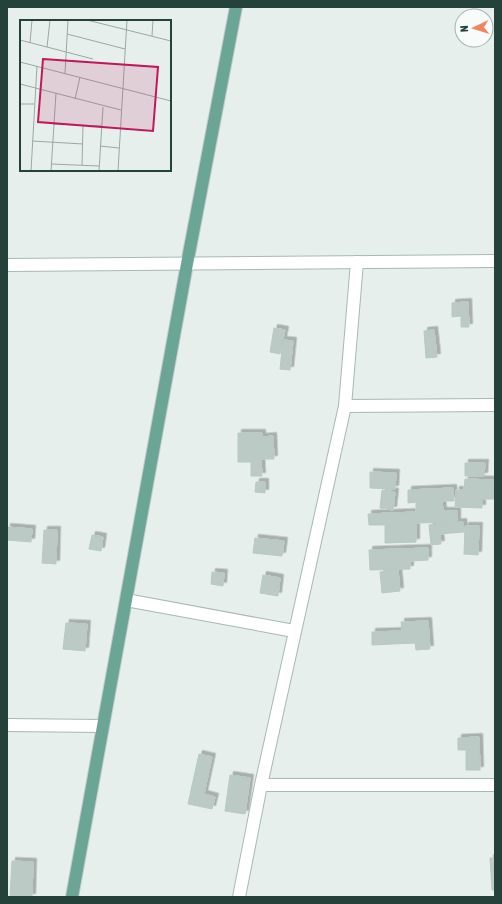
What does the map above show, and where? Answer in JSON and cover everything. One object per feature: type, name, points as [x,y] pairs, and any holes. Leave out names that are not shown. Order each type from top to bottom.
[{"type":"main road","points":[[72,897],[187,264],[236,7]]},
{"type":"street","points":[[7,265],[495,261]]},
{"type":"street","points":[[239,897],[294,631],[345,406],[357,262]]},
{"type":"street","points":[[345,406],[495,405]]},
{"type":"street","points":[[126,600],[294,631]]},
{"type":"street","points":[[7,725],[103,726]]},
{"type":"street","points":[[261,785],[495,785]]},
{"type":"building","points":[[468,302],[469,327],[461,327],[461,316],[452,317],[452,303]]},
{"type":"building","points":[[274,328],[285,330],[280,354],[270,352]]},
{"type":"building","points":[[434,330],[437,357],[426,358],[424,331]]},
{"type":"building","points":[[283,340],[293,341],[290,370],[280,369]]},
{"type":"building","points":[[238,433],[262,433],[262,437],[273,436],[274,459],[261,459],[262,476],[251,476],[251,462],[238,462]]},
{"type":"building","points":[[465,463],[485,463],[484,476],[465,476]]},
{"type":"building","points":[[370,472],[396,473],[395,489],[370,488]]},
{"type":"building","points":[[465,479],[494,480],[494,499],[482,499],[482,508],[455,507],[456,490],[464,490]]},
{"type":"building","points":[[256,482],[265,482],[265,493],[255,492]]},
{"type":"building","points":[[453,488],[454,501],[442,501],[443,511],[457,511],[457,522],[416,523],[416,542],[385,543],[385,525],[369,525],[368,514],[416,512],[416,502],[408,503],[408,490]]},
{"type":"building","points":[[382,490],[395,492],[393,510],[380,508]]},
{"type":"building","points":[[463,522],[464,532],[440,534],[441,544],[431,545],[429,525]]},
{"type":"building","points":[[465,526],[479,526],[478,555],[464,554]]},
{"type":"building","points":[[7,527],[32,529],[31,542],[7,540]]},
{"type":"building","points":[[44,530],[57,530],[56,564],[42,563]]},
{"type":"building","points":[[92,535],[103,537],[101,551],[89,549]]},
{"type":"building","points":[[255,538],[284,541],[282,556],[253,553]]},
{"type":"building","points":[[428,548],[428,560],[410,561],[410,569],[370,570],[369,550]]},
{"type":"building","points":[[398,570],[400,591],[382,593],[380,572]]},
{"type":"building","points":[[212,572],[224,573],[223,586],[211,584]]},
{"type":"building","points":[[263,575],[280,578],[278,596],[260,593]]},
{"type":"building","points":[[428,621],[430,649],[416,650],[415,643],[372,645],[372,632],[402,631],[401,622]]},
{"type":"building","points":[[66,623],[87,624],[85,651],[63,649]]},
{"type":"building","points":[[479,737],[480,770],[466,770],[466,750],[458,750],[458,738]]},
{"type":"building","points":[[199,754],[212,757],[204,794],[215,797],[212,809],[188,804]]},
{"type":"building","points":[[230,775],[250,778],[245,814],[225,811]]},
{"type":"building","points":[[490,858],[495,858],[495,890],[492,890]]},
{"type":"building","points":[[12,861],[33,862],[32,897],[10,897]]}]
